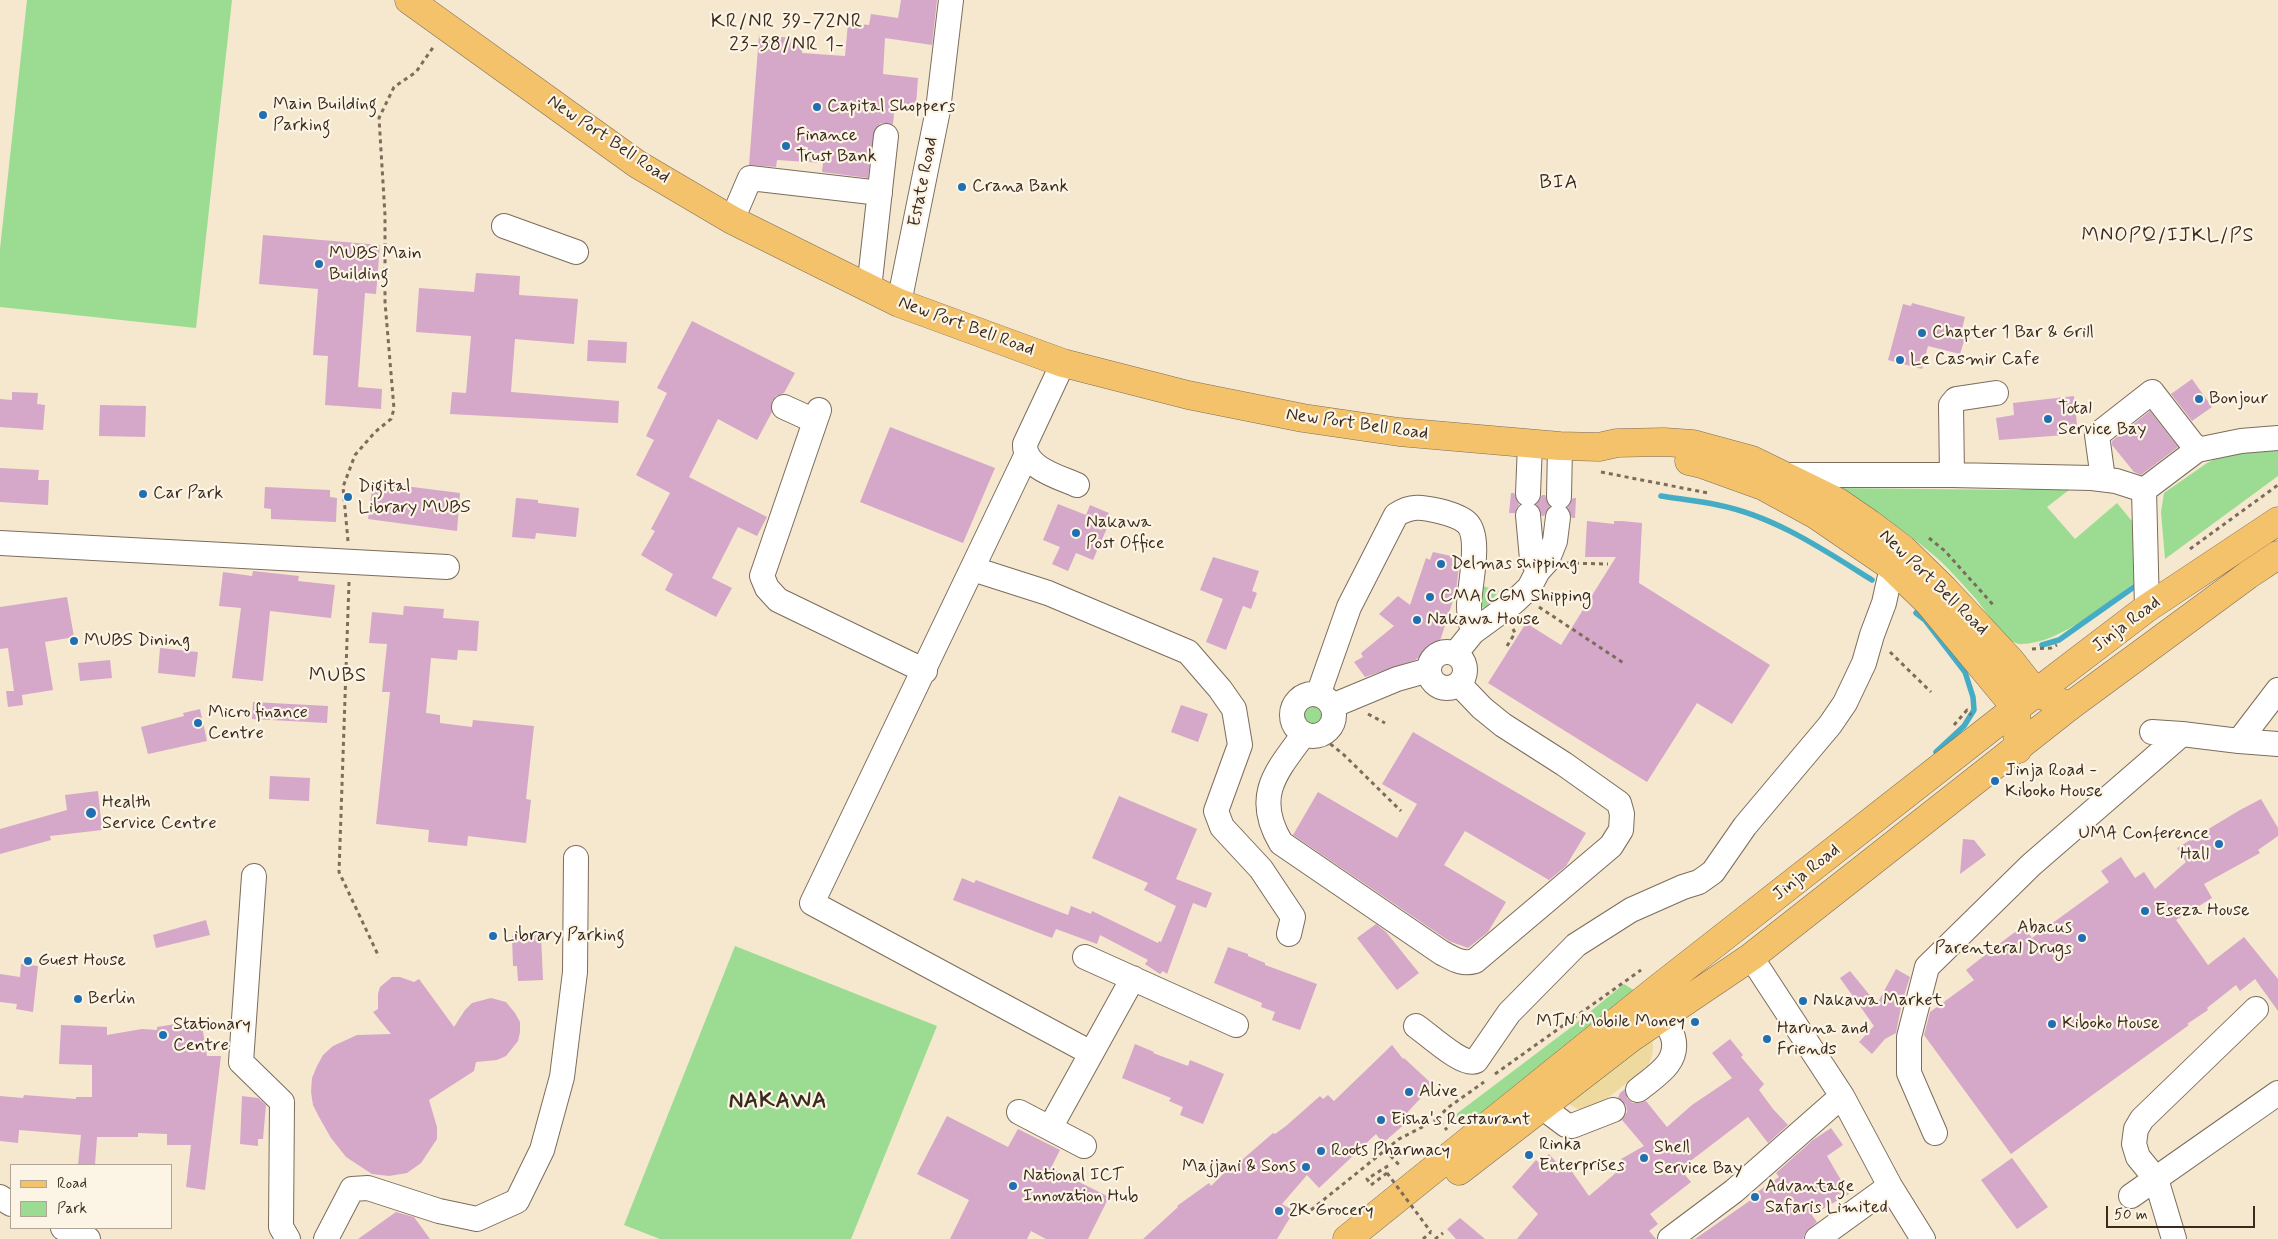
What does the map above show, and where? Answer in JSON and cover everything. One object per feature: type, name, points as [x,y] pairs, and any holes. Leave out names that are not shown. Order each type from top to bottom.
[{"type":"main road","name":"New Port Bell Road","points":[[408,0],[637,164],[732,220],[899,303],[1063,363],[1188,395],[1303,418],[1399,432],[1560,446],[1598,460],[1616,453],[1702,464],[1762,486],[1816,515],[1892,567],[2022,696]]},
{"type":"main road","name":"New Port Bell Road","points":[[1598,460],[1618,443],[1664,442],[1693,444],[1752,460],[1838,502],[1903,549],[1944,589],[2010,660],[2022,696]]},
{"type":"main road","name":"Jinja Road","points":[[1346,1239],[2022,696],[2148,608],[2278,521]]},
{"type":"main road","name":"Jinja Road","points":[[1373,1239],[1661,1016],[1751,957],[2070,706],[2278,555]]},
{"type":"main road","points":[[2018,748],[2022,696],[2070,706]]},
{"type":"street","name":"Estate Road","points":[[899,303],[938,110],[951,0]]},
{"type":"street","points":[[869,289],[886,136]]},
{"type":"street","points":[[732,220],[750,178],[880,193]]},
{"type":"street","points":[[504,226],[576,252]]},
{"type":"street","points":[[1063,363],[1025,444],[1026,456],[925,671],[812,903],[1091,1053]]},
{"type":"street","points":[[2103,479],[2097,435],[2152,392],[2198,450]]},
{"type":"street","points":[[1952,475],[1951,405],[1956,399],[1996,393]]},
{"type":"street","points":[[784,407],[817,415],[762,576],[767,588],[778,600],[925,671]]},
{"type":"street","points":[[2144,490],[2198,450],[2241,441],[2278,438]]},
{"type":"street","points":[[1530,444],[1528,504],[1532,559],[1538,570]]},
{"type":"street","points":[[1455,654],[1473,632],[1529,588],[1538,570],[1547,561],[1555,541],[1559,507],[1560,446]]},
{"type":"street","points":[[1026,456],[1035,464],[1077,485]]},
{"type":"street","points":[[1785,475],[1952,475],[2103,479],[2144,490]]},
{"type":"street","points":[[2144,490],[2148,608]]},
{"type":"street","points":[[1459,684],[1482,708],[1503,725],[1619,802],[1622,814],[1621,830],[1611,846],[1475,961],[1468,964],[1459,962],[1442,953],[1281,843],[1270,820],[1269,790],[1275,773],[1312,735],[1327,731],[1332,723],[1334,715],[1325,700],[1349,607],[1396,515],[1405,509],[1424,508],[1448,514],[1467,523],[1473,533],[1475,544],[1468,607],[1473,632]]},
{"type":"street","points":[[0,543],[447,567]]},
{"type":"street","points":[[1416,1026],[1459,1058],[1472,1063],[1479,1058],[1509,1013],[1576,945],[1631,910],[1705,879],[1745,826],[1840,711],[1864,663],[1884,603],[1892,567]]},
{"type":"street","points":[[973,569],[1048,592],[1188,652],[1234,708],[1240,745],[1216,811],[1222,827],[1260,869],[1293,917],[1289,934]]},
{"type":"street","points":[[1441,653],[1455,654],[1464,664],[1466,672],[1459,684],[1453,688],[1440,687],[1434,683],[1429,670],[1434,657],[1441,653]]},
{"type":"street","points":[[1312,735],[1294,724],[1292,716],[1293,708],[1303,697],[1325,700],[1429,670]]},
{"type":"street","points":[[2239,742],[2278,690]]},
{"type":"street","points":[[2152,732],[2239,742],[2278,744]]},
{"type":"street","points":[[1935,1132],[1908,1073],[1909,1037],[1927,967],[2030,864],[2182,734]]},
{"type":"street","points":[[326,1239],[352,1189],[368,1188],[439,1211],[476,1219],[517,1201],[542,1150],[562,1077],[575,972],[576,858]]},
{"type":"street","points":[[254,876],[241,1062],[282,1102],[281,1227],[288,1239]]},
{"type":"street","points":[[1085,957],[1236,1025]]},
{"type":"street","points":[[1751,957],[1842,1096],[1890,1186],[1923,1239]]},
{"type":"street","points":[[1050,1128],[1133,978]]},
{"type":"street","points":[[2174,1239],[2156,1178],[2138,1158],[2134,1144],[2136,1129],[2142,1119],[2256,1009]]},
{"type":"street","points":[[1542,1107],[1566,1125],[1572,1126],[1625,1100],[1669,1065],[1673,1057],[1673,1037],[1661,1016]]},
{"type":"street","points":[[2130,1196],[2278,1094]]},
{"type":"street","points":[[1670,1239],[1734,1191],[1842,1096]]},
{"type":"street","points":[[1019,1112],[1084,1146]]},
{"type":"street","points":[[1817,1239],[1890,1186]]},
{"type":"street","points":[[65,1229],[88,1239]]},
{"type":"path","points":[[380,957],[338,872],[349,561],[343,487],[355,456],[375,432],[391,419],[394,409],[385,302],[385,215],[379,118],[394,87],[416,72],[447,27]]},
{"type":"path","points":[[1598,460],[1713,494]]},
{"type":"path","points":[[2184,553],[2278,484]]},
{"type":"path","points":[[1522,595],[1625,664]]},
{"type":"path","points":[[1872,635],[1931,692]]},
{"type":"path","points":[[2010,660],[2024,649],[2052,648],[2058,644]]},
{"type":"path","points":[[1312,735],[1343,754],[1401,812]]},
{"type":"path","points":[[1311,1210],[1399,1139],[1438,1119],[1460,1146]]},
{"type":"path","points":[[1391,1164],[1367,1179],[1371,1185],[1387,1172],[1431,1232],[1423,1239]]},
{"type":"path","points":[[1435,1239],[1443,1233]]},
{"type":"green space","points":[[27,0],[232,0],[196,328],[0,307],[0,249]]},
{"type":"green space","points":[[2278,449],[2278,476],[2165,559],[2161,512],[2164,493],[2207,463],[2227,453]]},
{"type":"green space","points":[[2078,483],[2047,507],[2075,539],[2117,503],[2136,526],[2140,579],[2084,620],[2068,629],[2052,637],[2021,644],[2015,643],[2002,633],[1976,599],[1949,569],[1931,553],[1874,511],[1837,488],[2018,490]]},
{"type":"green space","points":[[1483,586],[1499,591],[1484,608],[1476,603]]},
{"type":"green space","points":[[1313,703],[1321,706],[1324,714],[1321,722],[1313,725],[1305,722],[1302,714],[1305,706]]},
{"type":"green space","points":[[735,946],[937,1026],[851,1239],[660,1239],[624,1225]]},
{"type":"green space","points":[[1624,984],[1640,994],[1465,1130],[1455,1115],[1570,1028]]},
{"type":"sand","points":[[1651,1035],[1653,1050],[1648,1066],[1611,1096],[1587,1110],[1577,1109],[1566,1101]]},
{"type":"building","points":[[901,0],[937,0],[932,45],[885,38],[883,74],[918,78],[916,105],[895,103],[893,124],[881,123],[875,128],[868,178],[822,172],[823,163],[777,160],[776,167],[749,165],[759,35],[803,39],[802,53],[845,56],[848,23],[869,25],[871,14],[898,18]]},
{"type":"building","points":[[263,235],[380,245],[376,294],[365,293],[358,387],[382,389],[381,409],[325,405],[328,356],[313,355],[318,289],[259,284]]},
{"type":"building","points":[[476,273],[520,276],[519,295],[578,299],[574,344],[515,339],[511,392],[619,401],[618,423],[450,414],[452,392],[466,393],[471,336],[416,332],[419,288],[474,292]]},
{"type":"building","points":[[1912,303],[1965,317],[1960,337],[1965,338],[1960,354],[1928,346],[1922,369],[1888,360],[1903,304],[1911,306]]},
{"type":"building","points":[[692,321],[795,373],[784,393],[776,396],[772,401],[772,412],[757,440],[718,419],[689,477],[767,517],[757,536],[738,527],[712,578],[732,588],[716,617],[665,590],[673,574],[641,555],[655,531],[651,529],[670,493],[636,475],[654,440],[646,436],[667,393],[657,388]]},
{"type":"building","points":[[588,340],[627,342],[626,363],[587,361]]},
{"type":"building","points":[[2192,379],[2212,407],[2192,421],[2171,394]]},
{"type":"building","points":[[12,392],[38,393],[37,404],[45,405],[43,430],[0,427],[0,399],[12,400]]},
{"type":"building","points":[[2074,396],[2078,434],[1999,440],[1996,418],[2014,415],[2013,403]]},
{"type":"building","points":[[100,405],[146,406],[145,437],[99,436]]},
{"type":"building","points":[[2150,411],[2178,447],[2141,475],[2134,472],[2112,445],[2112,441]]},
{"type":"building","points":[[890,427],[995,468],[963,543],[860,502]]},
{"type":"building","points":[[0,468],[39,470],[38,480],[49,480],[48,505],[0,502]]},
{"type":"building","points":[[373,482],[460,493],[457,531],[368,519]]},
{"type":"building","points":[[265,487],[330,490],[330,497],[337,498],[336,522],[271,519],[271,509],[264,508]]},
{"type":"building","points":[[1511,493],[1514,493],[1519,504],[1515,513],[1509,513]]},
{"type":"building","points":[[1542,495],[1545,495],[1550,507],[1544,516],[1542,516],[1536,505]]},
{"type":"building","points":[[516,498],[579,508],[576,537],[536,533],[535,539],[512,537]]},
{"type":"building","points":[[1573,498],[1576,498],[1575,518],[1572,518],[1567,507]]},
{"type":"building","points":[[1058,504],[1086,515],[1090,505],[1109,513],[1103,527],[1107,528],[1093,560],[1076,553],[1068,571],[1052,564],[1060,547],[1043,540]]},
{"type":"building","points":[[1587,521],[1614,524],[1614,521],[1642,523],[1639,583],[1770,665],[1732,724],[1697,703],[1647,782],[1488,683],[1526,623],[1561,645],[1616,557],[1585,557]]},
{"type":"building","name":"Nakawa House","points":[[1433,552],[1460,558],[1456,591],[1441,638],[1435,646],[1415,660],[1365,677],[1354,662],[1363,657],[1361,653],[1394,626],[1379,614],[1398,596],[1410,605],[1426,558],[1430,560]]},
{"type":"building","points":[[1213,557],[1259,571],[1252,591],[1257,593],[1251,609],[1243,606],[1226,650],[1206,642],[1223,599],[1200,590]]},
{"type":"building","points":[[253,571],[299,576],[298,581],[335,585],[331,618],[270,611],[263,681],[232,678],[241,608],[219,606],[223,572],[252,576]]},
{"type":"building","points":[[67,597],[74,637],[45,642],[53,690],[22,695],[23,705],[8,707],[6,691],[14,691],[8,648],[0,649],[0,607]]},
{"type":"building","points":[[404,606],[444,609],[443,618],[479,621],[477,651],[458,650],[457,660],[431,658],[426,713],[440,715],[440,723],[472,727],[473,720],[534,726],[526,799],[531,800],[526,843],[468,836],[467,846],[428,842],[429,830],[376,824],[390,692],[382,692],[387,644],[369,643],[372,612],[403,615]]},
{"type":"building","points":[[160,648],[198,652],[195,677],[158,673]]},
{"type":"building","points":[[110,660],[112,678],[80,681],[78,663]]},
{"type":"building","points":[[253,702],[328,706],[327,723],[252,719]]},
{"type":"building","points":[[1181,705],[1208,714],[1198,742],[1171,732]]},
{"type":"building","points":[[200,709],[207,741],[148,754],[141,727],[184,716],[183,713]]},
{"type":"building","points":[[1413,732],[1586,833],[1566,866],[1549,880],[1465,831],[1444,865],[1506,902],[1488,932],[1468,948],[1449,941],[1293,835],[1318,792],[1397,838],[1417,804],[1382,784]]},
{"type":"building","points":[[270,776],[310,778],[309,801],[269,799]]},
{"type":"building","points":[[98,791],[102,830],[50,836],[51,840],[0,854],[0,829],[67,810],[65,795]]},
{"type":"building","points":[[1119,796],[1197,829],[1176,879],[1212,893],[1206,908],[1193,903],[1167,974],[1163,971],[1160,974],[1145,964],[1148,960],[1100,935],[1097,944],[1056,929],[1052,938],[953,900],[962,878],[974,883],[976,880],[1068,915],[1071,906],[1091,914],[1092,911],[1158,943],[1159,941],[1161,942],[1176,906],[1144,890],[1148,883],[1092,858]]},
{"type":"building","name":"Kiboko House","points":[[2261,799],[2278,828],[2278,836],[2258,850],[2260,853],[2204,884],[2212,898],[2176,920],[2208,965],[2244,937],[2278,979],[2278,1011],[2255,979],[2240,991],[2236,985],[2207,1008],[2208,1010],[2187,1024],[2189,1025],[2011,1154],[1924,1035],[1930,1012],[1974,980],[1966,970],[2023,926],[2032,938],[2109,882],[2101,871],[2121,857],[2135,878],[2144,872],[2155,889],[2186,862],[2177,848]]},
{"type":"building","points":[[1963,839],[1974,840],[1986,855],[1960,874]]},
{"type":"building","points":[[206,920],[210,935],[156,948],[153,935]]},
{"type":"building","points":[[1376,924],[1386,932],[1419,973],[1397,990],[1357,938]]},
{"type":"building","points":[[541,935],[543,980],[518,981],[517,966],[513,966],[512,936]]},
{"type":"building","points":[[1228,947],[1248,954],[1248,956],[1265,963],[1265,965],[1317,984],[1300,1030],[1272,1020],[1275,1012],[1261,1007],[1262,1003],[1214,983]]},
{"type":"building","points":[[21,964],[38,966],[33,1012],[16,1009],[17,1004],[0,1002],[0,974],[20,977]]},
{"type":"building","points":[[1896,969],[1910,977],[1902,1002],[1896,1033],[1885,1039],[1872,1054],[1859,1042],[1874,1026],[1840,978],[1850,971],[1877,1004]]},
{"type":"building","points":[[392,977],[400,977],[414,982],[419,979],[454,1027],[472,1003],[491,998],[506,1002],[520,1022],[520,1032],[518,1041],[506,1056],[497,1060],[476,1062],[474,1071],[429,1100],[437,1127],[437,1139],[421,1163],[407,1173],[389,1176],[372,1174],[346,1157],[331,1138],[319,1117],[313,1105],[311,1092],[312,1078],[317,1066],[323,1055],[333,1046],[357,1035],[391,1034],[373,1012],[378,1009],[380,987]]},
{"type":"building","points":[[201,1020],[207,1056],[221,1056],[205,1190],[186,1187],[191,1145],[167,1145],[167,1134],[138,1133],[138,1137],[97,1137],[95,1164],[78,1164],[81,1135],[19,1130],[18,1143],[0,1141],[0,1096],[23,1098],[24,1095],[76,1099],[76,1097],[92,1097],[92,1065],[59,1064],[61,1025],[107,1027],[107,1035],[142,1029],[157,1030],[157,1027]]},
{"type":"building","points":[[1730,1039],[1743,1055],[1741,1057],[1764,1084],[1759,1090],[1788,1125],[1768,1143],[1748,1117],[1680,1169],[1691,1182],[1650,1214],[1658,1224],[1649,1231],[1656,1239],[1517,1239],[1538,1214],[1512,1187],[1536,1160],[1539,1163],[1549,1154],[1566,1173],[1570,1169],[1589,1196],[1625,1165],[1621,1159],[1644,1146],[1622,1120],[1627,1112],[1626,1105],[1618,1098],[1620,1093],[1625,1089],[1627,1098],[1633,1103],[1646,1101],[1667,1127],[1692,1105],[1732,1078],[1712,1053]]},
{"type":"building","points":[[1135,1044],[1188,1066],[1190,1060],[1224,1074],[1203,1124],[1180,1115],[1183,1107],[1169,1101],[1171,1098],[1122,1078]]},
{"type":"building","points":[[1392,1045],[1403,1059],[1433,1085],[1403,1117],[1407,1122],[1383,1143],[1376,1134],[1319,1188],[1307,1175],[1282,1204],[1294,1211],[1277,1239],[1143,1239],[1177,1206],[1209,1183],[1211,1186],[1233,1164],[1235,1166],[1273,1133],[1275,1134],[1286,1126],[1320,1096],[1323,1099],[1328,1095],[1334,1101]]},
{"type":"building","points":[[242,1096],[258,1098],[266,1105],[263,1139],[258,1139],[258,1146],[240,1144]]},
{"type":"building","name":"National ICT Innovation Hub","points":[[947,1116],[1008,1147],[1018,1129],[1060,1150],[1051,1168],[1109,1197],[1088,1239],[1046,1239],[1031,1231],[1027,1239],[950,1239],[969,1200],[917,1174]]},
{"type":"building","points":[[1831,1128],[1843,1145],[1827,1156],[1849,1194],[1812,1215],[1817,1222],[1805,1233],[1803,1239],[1695,1239],[1758,1195],[1756,1193],[1779,1177],[1776,1173],[1813,1140]]},
{"type":"building","points":[[2012,1158],[2048,1207],[2017,1229],[1981,1180]]},
{"type":"building","points":[[396,1212],[414,1217],[430,1239],[358,1239]]},
{"type":"building","points":[[1460,1218],[1485,1239],[1456,1239],[1447,1229]]},
{"type":"waterway","points":[[1661,496],[1718,505],[1759,517],[1798,535],[1872,580]]},
{"type":"waterway","points":[[2042,645],[2059,640],[2141,582]]},
{"type":"waterway","points":[[1916,613],[1925,620],[1965,672],[1973,697],[1974,710],[1964,726],[1936,752]]},
{"type":"place","name":"Capital Shoppers","points":[[817,107]]},
{"type":"place","name":"Main Building Parking","points":[[263,115]]},
{"type":"place","name":"Finance Trust Bank","points":[[786,146]]},
{"type":"place","name":"Crana Bank","points":[[962,187]]},
{"type":"place","name":"MUBS Main Building","points":[[319,264]]},
{"type":"place","name":"Chapter 1 Bar & Grill","points":[[1922,333]]},
{"type":"place","name":"Le Casmir Cafe","points":[[1900,360]]},
{"type":"place","name":"Bonjour","points":[[2199,399]]},
{"type":"place","name":"Total Service Bay","points":[[2048,419]]},
{"type":"place","name":"Car Park","points":[[143,494]]},
{"type":"place","name":"Digital Library MUBS","points":[[348,497]]},
{"type":"place","name":"Nakawa Post Office","points":[[1076,533]]},
{"type":"place","name":"Delmas shipping","points":[[1441,564]]},
{"type":"place","name":"CMA CGM Shipping","points":[[1430,597]]},
{"type":"place","name":"Nakawa House","points":[[1417,620]]},
{"type":"place","name":"MUBS Dining","points":[[74,641]]},
{"type":"place","name":"Micro finance Centre","points":[[198,723]]},
{"type":"place","name":"Jinja Road - Kiboko House","points":[[1995,781]]},
{"type":"place","name":"Health Service Centre","points":[[91,813]]},
{"type":"place","name":"UMA Conference Hall","points":[[2219,844]]},
{"type":"place","name":"Eseza House","points":[[2145,911]]},
{"type":"place","name":"Library Parking","points":[[493,936]]},
{"type":"place","name":"Abacus Parenteral Drugs","points":[[2082,938]]},
{"type":"place","name":"Guest House","points":[[28,961]]},
{"type":"place","name":"Berlin","points":[[78,999]]},
{"type":"place","name":"Nakawa Market","points":[[1803,1001]]},
{"type":"place","name":"MTN Mobile Money","points":[[1695,1022]]},
{"type":"place","name":"Kiboko House","points":[[2052,1024]]},
{"type":"place","name":"Stationary Centre","points":[[163,1035]]},
{"type":"place","name":"Haruna and Friends","points":[[1767,1039]]},
{"type":"place","name":"Alive","points":[[1409,1092]]},
{"type":"place","name":"Eisha's Restaurant","points":[[1381,1120]]},
{"type":"place","name":"Roots Pharmacy","points":[[1321,1151]]},
{"type":"place","name":"Rinka Enterprises","points":[[1529,1155]]},
{"type":"place","name":"Shell Service Bay","points":[[1644,1158]]},
{"type":"place","name":"Majjani & Sons","points":[[1306,1167]]},
{"type":"place","name":"National ICT Innovation Hub","points":[[1013,1186]]},
{"type":"place","name":"Advantage Safaris Limited","points":[[1755,1197]]},
{"type":"place","name":"2K Grocery","points":[[1279,1211]]},
{"type":"district","name":"KR/NR 39-72NR 23-38/NR 1-","points":[[787,34]]},
{"type":"district","name":"BIA","points":[[1559,184]]},
{"type":"district","name":"MNOPQ/IJKL/PS","points":[[2168,237]]},
{"type":"district","name":"MUBS","points":[[338,677]]},
{"type":"district","name":"NAKAWA","points":[[778,1102]]}]
